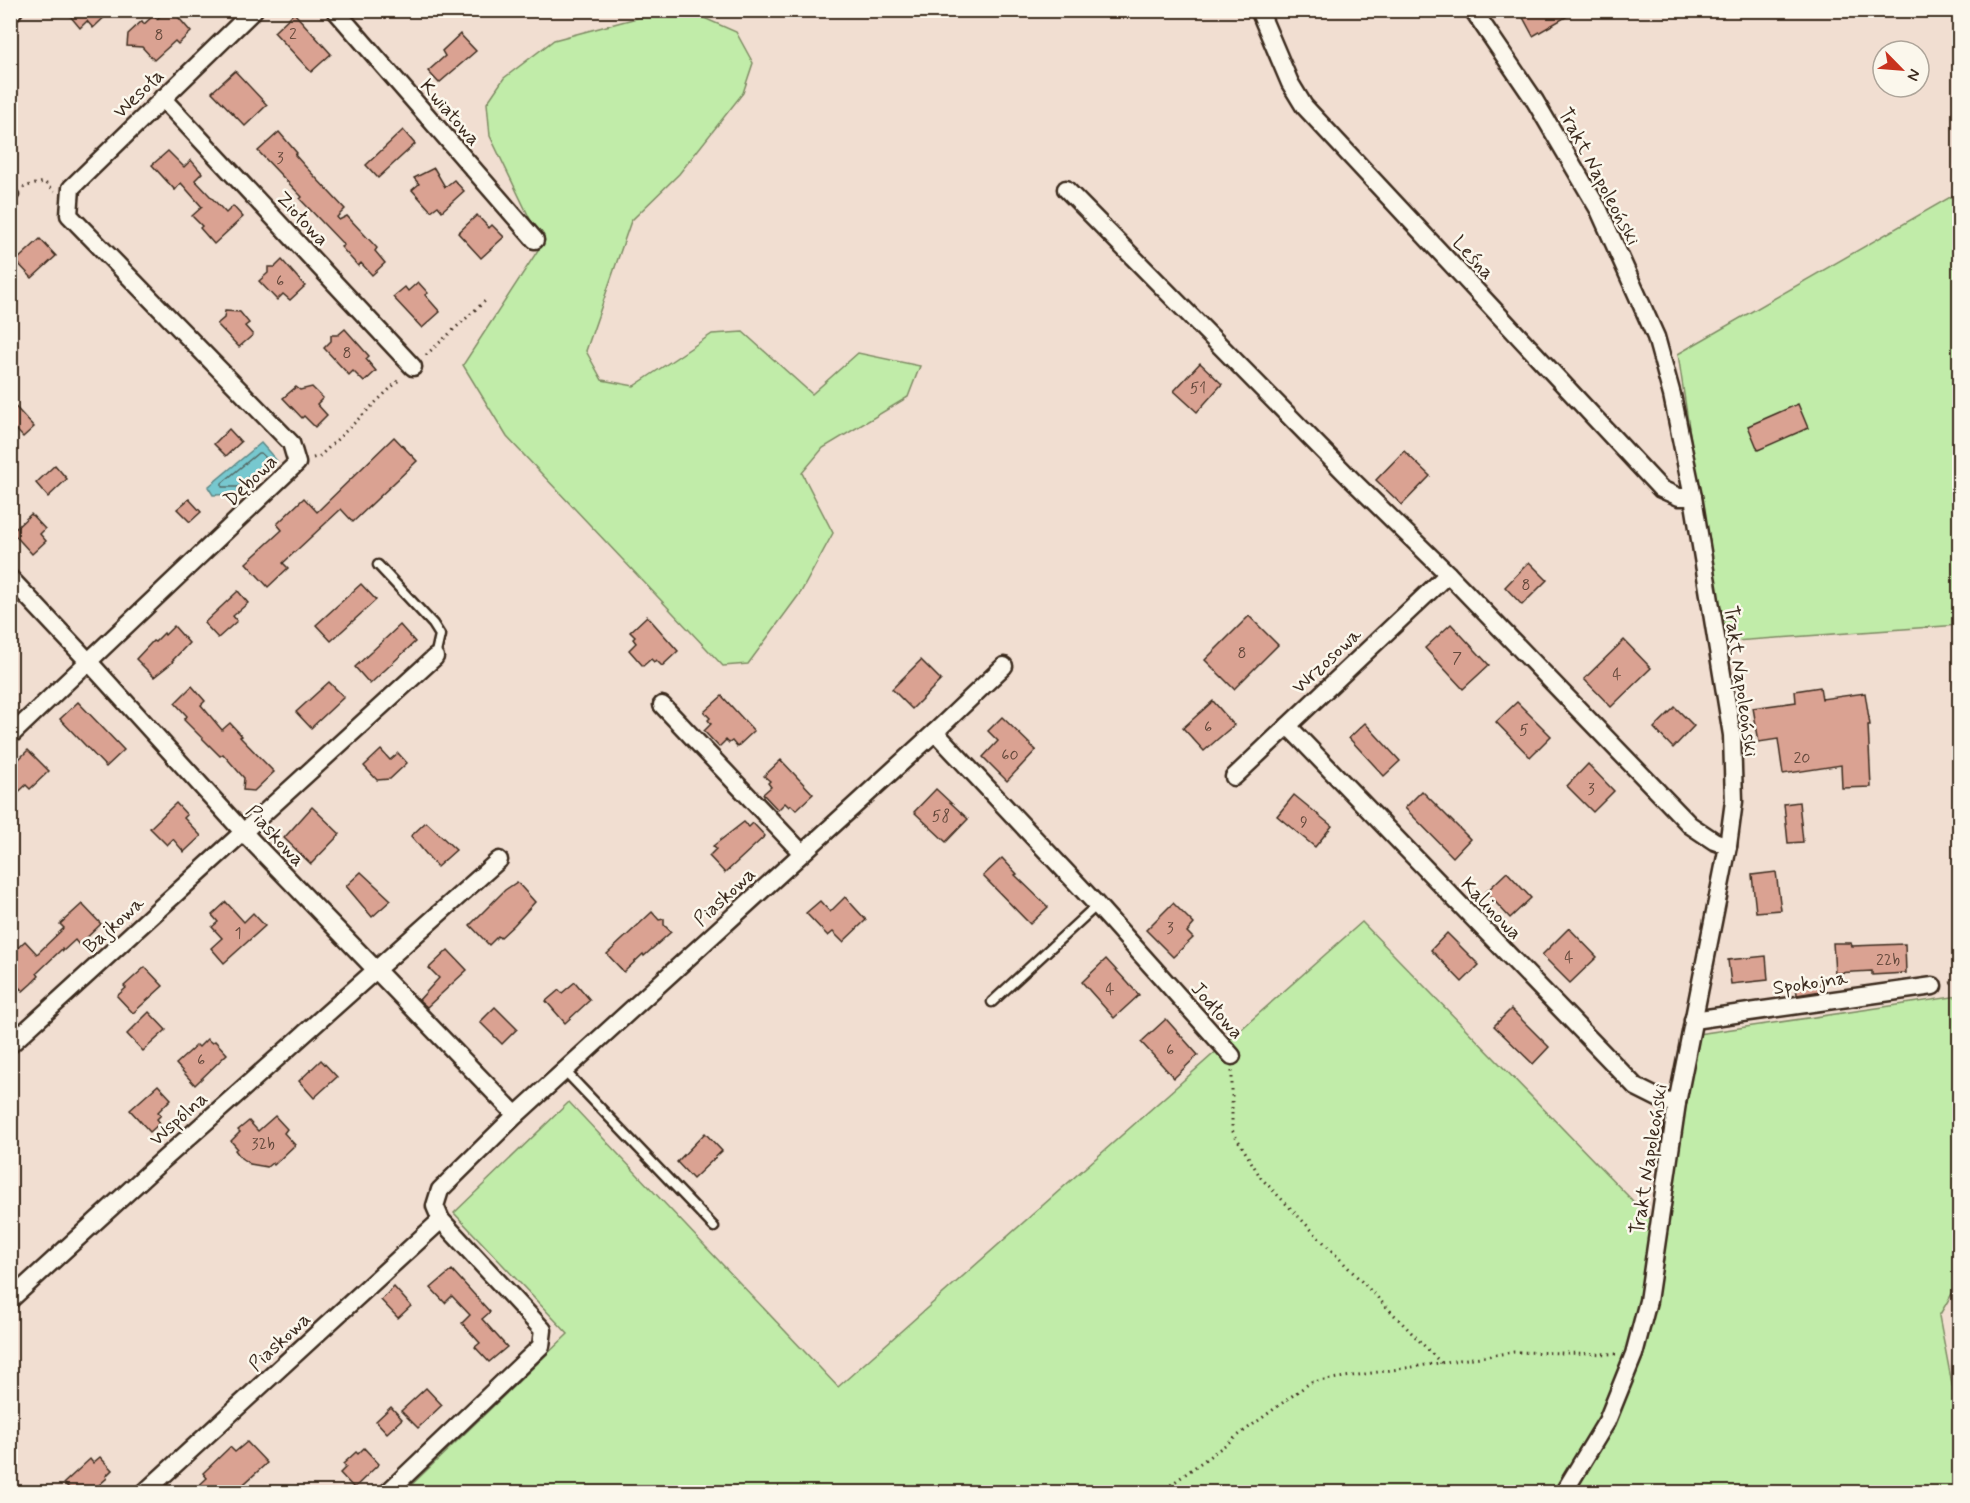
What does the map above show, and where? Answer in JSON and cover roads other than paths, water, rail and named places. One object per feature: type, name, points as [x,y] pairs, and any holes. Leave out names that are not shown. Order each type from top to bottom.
[{"type":"street","points":[[10,14],[14,10]]},
{"type":"street","name":"Wesoła","points":[[69,215],[71,188],[254,10]]},
{"type":"street","name":"Kwiatowa","points":[[335,10],[535,240]]},
{"type":"street","name":"Leśna","points":[[1259,10],[1290,83],[1304,106],[1661,489],[1679,497],[1693,497]]},
{"type":"street","name":"Trakt Napoleoński","points":[[1473,10],[1535,101],[1604,221],[1656,337],[1672,395],[1693,497],[1732,735],[1734,801],[1728,846],[1677,1103],[1648,1301],[1634,1354],[1607,1421],[1564,1492]]},
{"type":"street","name":"Ziołowa","points":[[162,98],[413,367]]},
{"type":"street","points":[[1066,189],[1352,480],[1448,574],[1690,825],[1714,842],[1728,846]]},
{"type":"street","name":"Dębowa","points":[[10,736],[297,464],[291,443],[69,215]]},
{"type":"street","name":"Wrzosowa","points":[[1234,777],[1448,574]]},
{"type":"street","name":"Piaskowa","points":[[10,578],[244,833],[516,1115]]},
{"type":"street","name":"Bajkowa","points":[[10,1045],[435,657]]},
{"type":"street","name":"Piaskowa","points":[[145,1492],[441,1220],[435,1206],[440,1190],[516,1115],[935,732],[1004,666]]},
{"type":"street","points":[[662,705],[802,853]]},
{"type":"street","name":"Kalinowa","points":[[1288,726],[1636,1087],[1664,1101],[1677,1103]]},
{"type":"street","name":"Jodłowa","points":[[935,732],[1097,905],[1232,1056]]},
{"type":"street","name":"Wspólna","points":[[10,1300],[154,1167],[499,860]]},
{"type":"street","name":"Spokojna","points":[[1693,1020],[1933,986]]},
{"type":"street","points":[[388,1492],[541,1346],[543,1330],[441,1220]]},
{"type":"lane","points":[[378,565],[433,624],[440,635],[435,657]]},
{"type":"lane","points":[[992,1002],[1097,905]]},
{"type":"lane","points":[[565,1071],[714,1227]]},
{"type":"water","points":[[261,443],[277,461],[240,494],[213,495],[208,487]]}]
